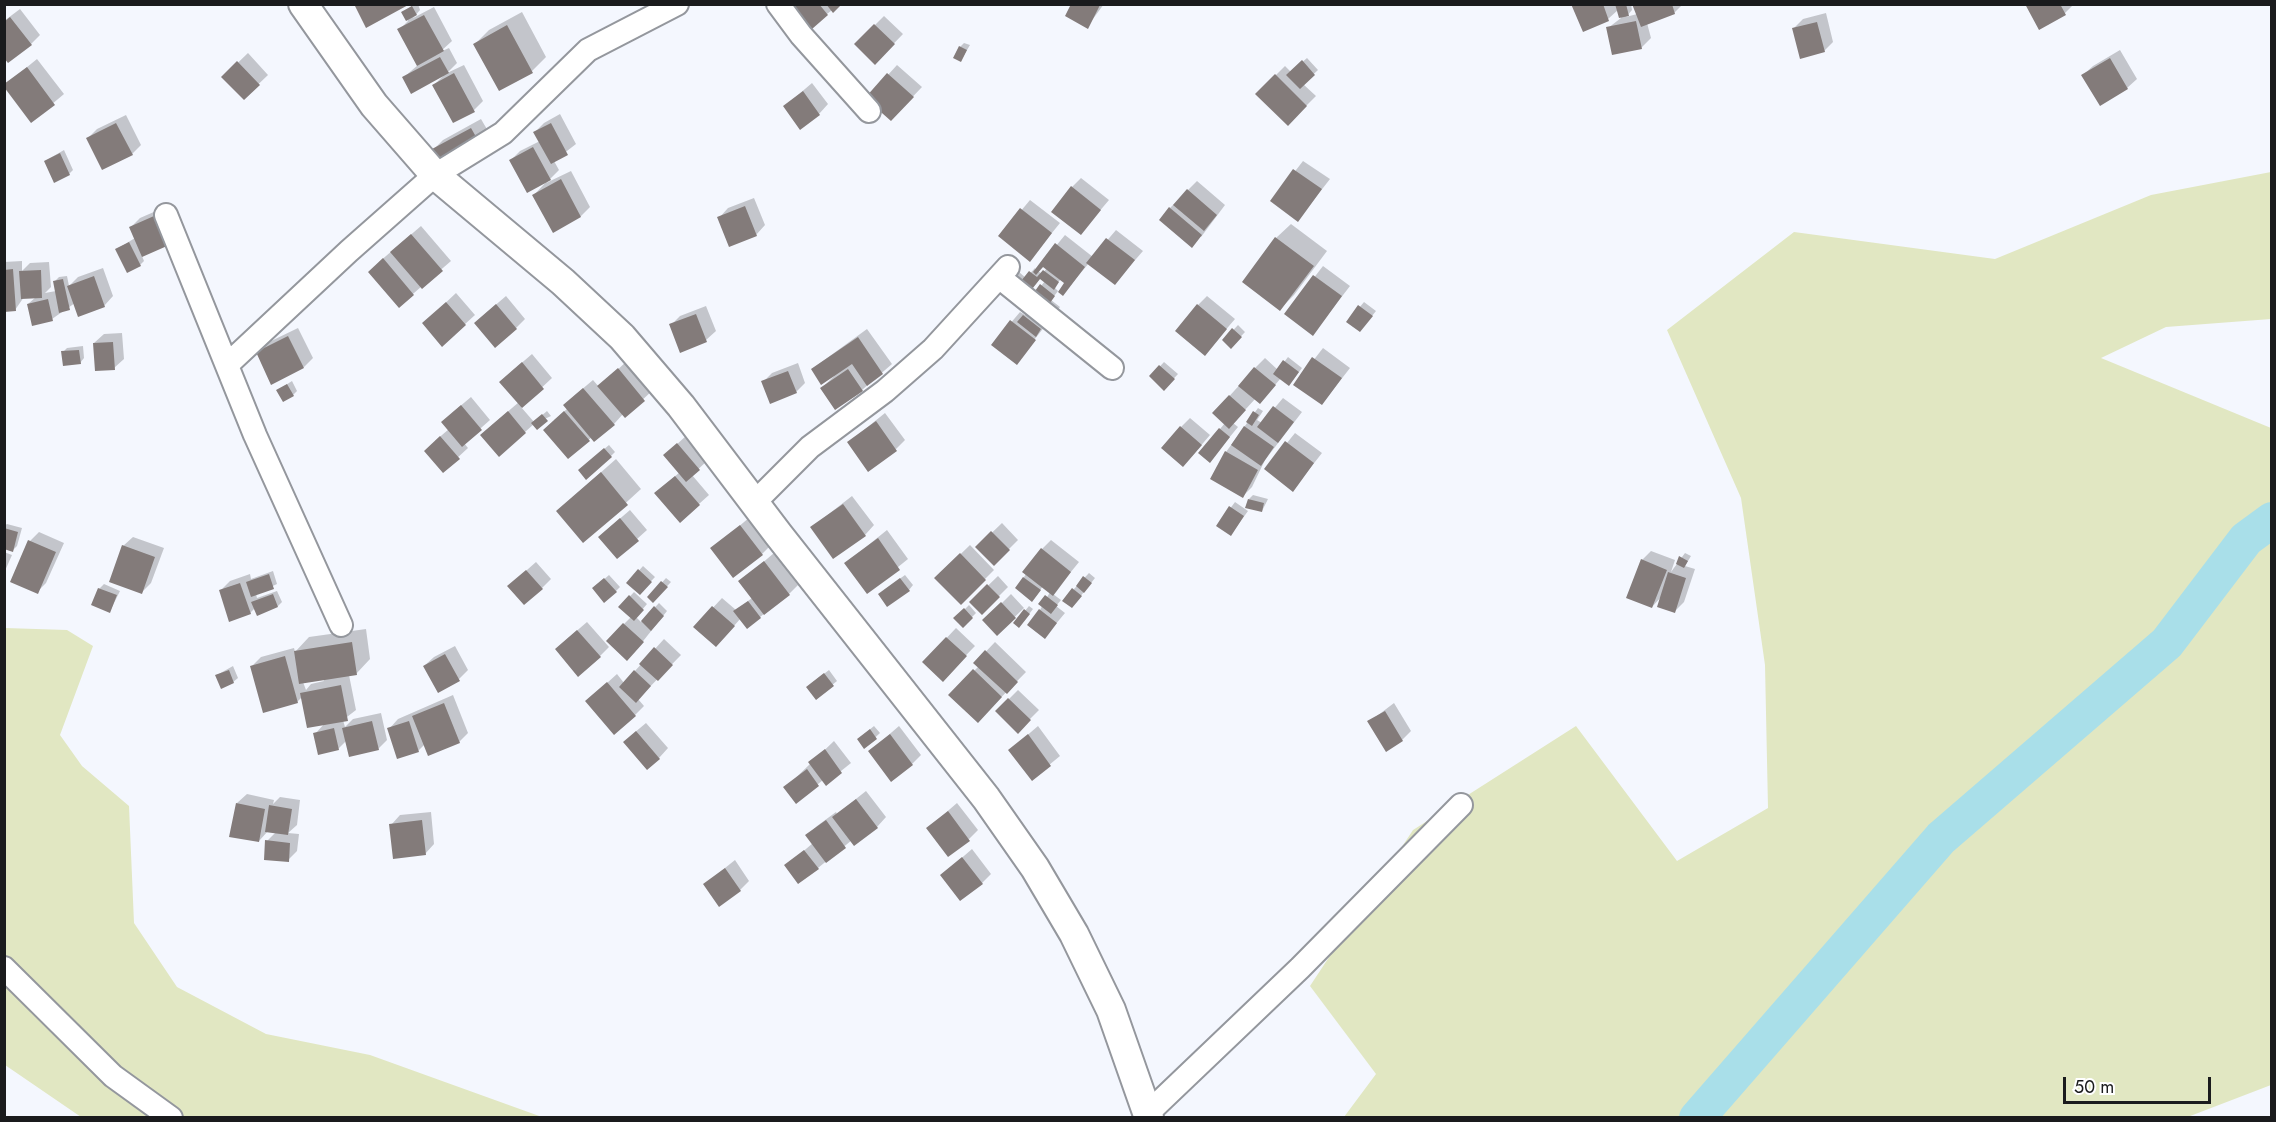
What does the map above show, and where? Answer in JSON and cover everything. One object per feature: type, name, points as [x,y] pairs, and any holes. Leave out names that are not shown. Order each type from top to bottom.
[{"type":"street","points":[[303,4],[374,105],[435,175],[563,282],[622,337],[681,406],[756,501],[778,534],[986,798],[1035,868],[1074,933],[1110,1010],[1148,1116],[1300,968],[1461,805]]},
{"type":"street","points":[[227,365],[349,251],[435,175],[503,133],[588,50],[677,4]]},
{"type":"street","points":[[778,4],[801,35],[869,111]]},
{"type":"street","points":[[166,215],[260,445],[341,625]]},
{"type":"street","points":[[756,501],[810,447],[885,392],[933,349],[1004,272],[1112,368]]},
{"type":"street","points":[[4,968],[113,1077],[171,1118]]},
{"type":"green space","points":[[2271,172],[2271,319],[2166,327],[2101,358],[2271,428],[2271,1085],[2185,1118],[1344,1117],[1376,1074],[1310,986],[1413,830],[1576,726],[1677,861],[1768,808],[1765,665],[1741,498],[1667,330],[1794,232],[1995,259],[2151,195]]},
{"type":"green space","points":[[5,628],[67,630],[93,646],[60,735],[82,766],[129,806],[134,923],[177,987],[266,1034],[370,1055],[542,1117],[81,1117],[5,1065]]},
{"type":"building","points":[[354,4],[410,4],[366,28]]},
{"type":"building","points":[[791,4],[819,4],[828,15],[812,29]]},
{"type":"building","points":[[826,4],[842,4],[833,13]]},
{"type":"building","points":[[1071,4],[1100,5],[1088,29],[1065,16]]},
{"type":"building","points":[[1571,4],[1603,4],[1609,21],[1583,32]]},
{"type":"building","points":[[1615,4],[1626,4],[1629,16],[1619,18]]},
{"type":"building","points":[[1632,4],[1672,4],[1675,14],[1641,27]]},
{"type":"building","points":[[2025,4],[2060,4],[2066,15],[2039,30]]},
{"type":"building","points":[[412,6],[417,15],[406,21],[401,12]]},
{"type":"building","points":[[424,15],[444,51],[417,66],[397,29]]},
{"type":"building","points":[[10,17],[32,45],[8,63],[4,58],[4,22]]},
{"type":"building","points":[[1636,21],[1642,49],[1612,55],[1606,27]]},
{"type":"building","points":[[1817,22],[1825,52],[1800,59],[1792,28]]},
{"type":"building","points":[[874,24],[895,44],[875,65],[854,44]]},
{"type":"building","points":[[507,25],[533,73],[499,91],[473,44]]},
{"type":"building","points":[[959,46],[967,50],[961,62],[953,58]]},
{"type":"building","points":[[440,57],[449,73],[411,94],[402,77]]},
{"type":"building","points":[[2110,58],[2128,89],[2100,106],[2081,75]]},
{"type":"building","points":[[1302,60],[1315,75],[1300,89],[1286,75]]},
{"type":"building","points":[[237,61],[260,85],[244,100],[221,77]]},
{"type":"building","points":[[27,67],[55,105],[31,123],[4,87],[4,84]]},
{"type":"building","points":[[454,73],[475,112],[453,123],[432,85]]},
{"type":"building","points":[[887,73],[914,97],[891,121],[865,98]]},
{"type":"building","points":[[1275,74],[1307,106],[1288,126],[1255,94]]},
{"type":"building","points":[[803,91],[820,115],[800,130],[783,106]]},
{"type":"building","points":[[116,123],[133,155],[102,170],[86,138]]},
{"type":"building","points":[[551,123],[568,155],[551,164],[533,132]]},
{"type":"building","points":[[471,128],[479,142],[439,163],[432,149]]},
{"type":"building","points":[[533,147],[551,180],[527,193],[509,160]]},
{"type":"building","points":[[60,153],[70,175],[54,183],[44,161]]},
{"type":"building","points":[[1293,169],[1322,189],[1298,222],[1270,201]]},
{"type":"building","points":[[561,179],[581,217],[553,233],[532,195]]},
{"type":"building","points":[[1071,186],[1101,210],[1081,235],[1051,212]]},
{"type":"building","points":[[1187,189],[1217,215],[1204,231],[1173,205]]},
{"type":"building","points":[[745,206],[757,236],[729,247],[717,217]]},
{"type":"building","points":[[1169,207],[1202,235],[1192,248],[1159,220]]},
{"type":"building","points":[[1020,208],[1052,233],[1030,262],[998,236]]},
{"type":"building","points":[[154,216],[167,246],[142,257],[129,227]]},
{"type":"building","points":[[411,234],[443,271],[422,289],[390,252]]},
{"type":"building","points":[[1275,237],[1314,266],[1280,311],[1242,282]]},
{"type":"building","points":[[1106,238],[1135,260],[1115,285],[1086,263]]},
{"type":"building","points":[[129,242],[141,266],[127,273],[115,249]]},
{"type":"building","points":[[1055,243],[1085,267],[1063,296],[1058,292],[1064,283],[1043,267],[1036,275],[1033,272]]},
{"type":"building","points":[[383,258],[414,295],[399,308],[368,272]]},
{"type":"building","points":[[13,269],[16,311],[4,312],[4,270]]},
{"type":"building","points":[[41,270],[42,298],[21,299],[19,271]]},
{"type":"building","points":[[1043,270],[1059,282],[1054,290],[1040,279],[1032,289],[1021,281],[1029,271],[1037,277]]},
{"type":"building","points":[[1313,275],[1342,296],[1313,336],[1284,314]]},
{"type":"building","points":[[94,276],[105,307],[78,317],[67,286]]},
{"type":"building","points":[[63,279],[70,310],[59,313],[53,281]]},
{"type":"building","points":[[1040,284],[1055,296],[1050,303],[1035,291]]},
{"type":"building","points":[[48,299],[53,321],[32,326],[27,304]]},
{"type":"building","points":[[446,302],[466,325],[442,347],[422,323]]},
{"type":"building","points":[[496,304],[517,329],[495,348],[474,323]]},
{"type":"building","points":[[1197,304],[1227,329],[1205,356],[1175,331]]},
{"type":"building","points":[[1358,305],[1373,316],[1360,332],[1346,322]]},
{"type":"building","points":[[696,314],[707,342],[680,353],[669,324]]},
{"type":"building","points":[[1023,315],[1041,329],[1036,337],[1017,322]]},
{"type":"building","points":[[1010,320],[1036,340],[1017,365],[991,345]]},
{"type":"building","points":[[1232,328],[1242,337],[1231,349],[1222,340]]},
{"type":"building","points":[[288,336],[304,368],[271,385],[256,352]]},
{"type":"building","points":[[858,337],[883,374],[867,386],[852,364],[821,385],[811,369]]},
{"type":"building","points":[[113,342],[115,370],[95,371],[93,343]]},
{"type":"building","points":[[79,350],[81,364],[63,366],[61,351]]},
{"type":"building","points":[[1312,357],[1342,378],[1322,405],[1293,385]]},
{"type":"building","points":[[1283,360],[1299,372],[1289,386],[1273,374]]},
{"type":"building","points":[[522,362],[544,389],[522,408],[499,382]]},
{"type":"building","points":[[1159,365],[1175,379],[1164,391],[1149,376]]},
{"type":"building","points":[[1254,367],[1276,385],[1260,404],[1238,386]]},
{"type":"building","points":[[618,368],[645,401],[625,418],[597,386]]},
{"type":"building","points":[[848,369],[863,391],[835,410],[820,388]]},
{"type":"building","points":[[788,371],[797,393],[770,404],[761,381]]},
{"type":"building","points":[[287,384],[294,396],[283,402],[276,390]]},
{"type":"building","points":[[583,388],[615,425],[594,442],[563,405]]},
{"type":"building","points":[[1229,395],[1246,410],[1229,429],[1212,413]]},
{"type":"building","points":[[461,405],[482,430],[462,447],[441,422]]},
{"type":"building","points":[[1273,406],[1294,422],[1278,443],[1257,427]]},
{"type":"building","points":[[508,411],[526,433],[499,457],[480,435]]},
{"type":"building","points":[[564,411],[590,441],[568,459],[543,430]]},
{"type":"building","points":[[1253,411],[1259,415],[1252,426],[1246,422]]},
{"type":"building","points":[[542,414],[548,421],[537,430],[531,423]]},
{"type":"building","points":[[876,421],[897,451],[868,472],[847,442]]},
{"type":"building","points":[[1180,426],[1202,445],[1183,467],[1161,448]]},
{"type":"building","points":[[1244,426],[1274,447],[1261,466],[1231,445]]},
{"type":"building","points":[[1219,428],[1230,437],[1210,463],[1198,453]]},
{"type":"building","points":[[440,436],[460,459],[443,473],[424,451]]},
{"type":"building","points":[[1285,441],[1314,463],[1293,492],[1264,469]]},
{"type":"building","points":[[677,443],[700,470],[686,482],[663,455]]},
{"type":"building","points":[[604,448],[612,457],[586,480],[578,470]]},
{"type":"building","points":[[1225,451],[1258,470],[1243,498],[1210,479]]},
{"type":"building","points":[[601,472],[628,505],[583,543],[556,511]]},
{"type":"building","points":[[675,476],[700,505],[680,523],[654,493]]},
{"type":"building","points":[[1248,499],[1264,503],[1262,512],[1245,508]]},
{"type":"building","points":[[843,504],[866,536],[833,559],[810,527]]},
{"type":"building","points":[[1229,506],[1244,516],[1231,536],[1216,526]]},
{"type":"building","points":[[620,518],[639,541],[617,559],[598,537]]},
{"type":"building","points":[[740,525],[763,555],[733,578],[710,548]]},
{"type":"building","points":[[4,528],[18,532],[13,552],[4,549]]},
{"type":"building","points":[[991,531],[1010,550],[994,566],[975,547]]},
{"type":"building","points":[[878,538],[900,570],[867,594],[844,563]]},
{"type":"building","points":[[28,540],[56,552],[38,594],[10,582]]},
{"type":"building","points":[[122,545],[155,557],[142,594],[109,582]]},
{"type":"building","points":[[1041,548],[1071,572],[1053,596],[1022,572]]},
{"type":"building","points":[[960,553],[986,580],[961,605],[934,578]]},
{"type":"building","points":[[1679,556],[1688,561],[1684,568],[1676,564]]},
{"type":"building","points":[[1641,559],[1667,570],[1652,608],[1626,598]]},
{"type":"building","points":[[764,561],[790,595],[764,615],[738,581]]},
{"type":"building","points":[[638,569],[652,582],[640,595],[626,583]]},
{"type":"building","points":[[526,570],[543,589],[524,605],[507,586]]},
{"type":"building","points":[[1668,572],[1686,578],[1675,613],[1657,607]]},
{"type":"building","points":[[269,574],[274,589],[251,597],[246,582]]},
{"type":"building","points":[[1083,576],[1092,583],[1084,593],[1076,586]]},
{"type":"building","points":[[1023,577],[1041,590],[1032,602],[1015,588]]},
{"type":"building","points":[[604,578],[617,592],[604,603],[592,588]]},
{"type":"building","points":[[900,578],[910,591],[887,607],[878,594]]},
{"type":"building","points":[[661,581],[668,587],[653,603],[647,597]]},
{"type":"building","points":[[240,583],[251,614],[229,622],[219,590]]},
{"type":"building","points":[[987,584],[1000,597],[982,615],[969,602]]},
{"type":"building","points":[[98,588],[117,595],[110,613],[91,605]]},
{"type":"building","points":[[1072,588],[1082,596],[1072,608],[1062,601]]},
{"type":"building","points":[[273,594],[278,607],[257,616],[251,602]]},
{"type":"building","points":[[629,595],[644,610],[634,621],[618,607]]},
{"type":"building","points":[[1045,595],[1058,605],[1051,614],[1038,604]]},
{"type":"building","points":[[748,601],[761,618],[747,629],[733,611]]},
{"type":"building","points":[[1001,602],[1016,618],[997,636],[982,620]]},
{"type":"building","points":[[654,606],[664,616],[651,631],[641,621]]},
{"type":"building","points":[[712,606],[735,626],[716,647],[693,627]]},
{"type":"building","points":[[964,608],[973,618],[963,628],[953,618]]},
{"type":"building","points":[[1024,609],[1030,614],[1019,628],[1013,623]]},
{"type":"building","points":[[1039,609],[1057,623],[1045,639],[1027,625]]},
{"type":"building","points":[[623,623],[644,642],[627,661],[606,641]]},
{"type":"building","points":[[577,630],[601,657],[578,677],[555,649]]},
{"type":"building","points":[[946,637],[967,656],[943,682],[922,662]]},
{"type":"building","points":[[352,642],[357,675],[299,684],[294,651]]},
{"type":"building","points":[[654,647],[673,665],[658,681],[639,664]]},
{"type":"building","points":[[985,650],[1018,682],[1007,694],[973,663]]},
{"type":"building","points":[[445,654],[460,681],[438,693],[423,666]]},
{"type":"building","points":[[285,656],[298,703],[263,713],[250,666]]},
{"type":"building","points":[[973,669],[1002,697],[978,723],[948,695]]},
{"type":"building","points":[[229,670],[234,683],[221,689],[215,675]]},
{"type":"building","points":[[634,670],[651,686],[636,703],[619,687]]},
{"type":"building","points":[[824,673],[834,686],[816,700],[806,687]]},
{"type":"building","points":[[607,682],[636,716],[614,735],[585,701]]},
{"type":"building","points":[[341,685],[348,721],[307,728],[300,693]]},
{"type":"building","points":[[1008,698],[1031,720],[1018,734],[995,711]]},
{"type":"building","points":[[444,703],[460,743],[428,756],[412,716]]},
{"type":"building","points":[[1385,711],[1403,741],[1386,752],[1367,721]]},
{"type":"building","points":[[372,721],[379,750],[349,757],[342,728]]},
{"type":"building","points":[[409,721],[419,752],[397,759],[387,728]]},
{"type":"building","points":[[334,728],[339,750],[318,755],[313,733]]},
{"type":"building","points":[[870,729],[877,739],[864,749],[857,739]]},
{"type":"building","points":[[636,731],[660,759],[647,770],[623,742]]},
{"type":"building","points":[[890,734],[913,765],[891,782],[868,751]]},
{"type":"building","points":[[1028,734],[1051,766],[1032,781],[1008,750]]},
{"type":"building","points":[[825,749],[842,773],[826,786],[808,762]]},
{"type":"building","points":[[807,769],[819,786],[796,804],[783,787]]},
{"type":"building","points":[[856,799],[878,828],[854,846],[832,817]]},
{"type":"building","points":[[236,803],[265,809],[259,842],[229,837]]},
{"type":"building","points":[[269,805],[292,809],[288,835],[265,832]]},
{"type":"building","points":[[948,811],[970,841],[948,857],[926,828]]},
{"type":"building","points":[[422,820],[426,855],[393,859],[389,824]]},
{"type":"building","points":[[826,820],[846,848],[826,863],[805,835]]},
{"type":"building","points":[[265,840],[290,843],[289,862],[264,860]]},
{"type":"building","points":[[804,850],[819,869],[798,884],[784,865]]},
{"type":"building","points":[[962,857],[983,884],[960,901],[940,875]]},
{"type":"building","points":[[725,868],[741,891],[719,907],[703,884]]},
{"type":"waterway","points":[[1697,1118],[1941,838],[2167,643],[2246,539],[2272,520]]}]
